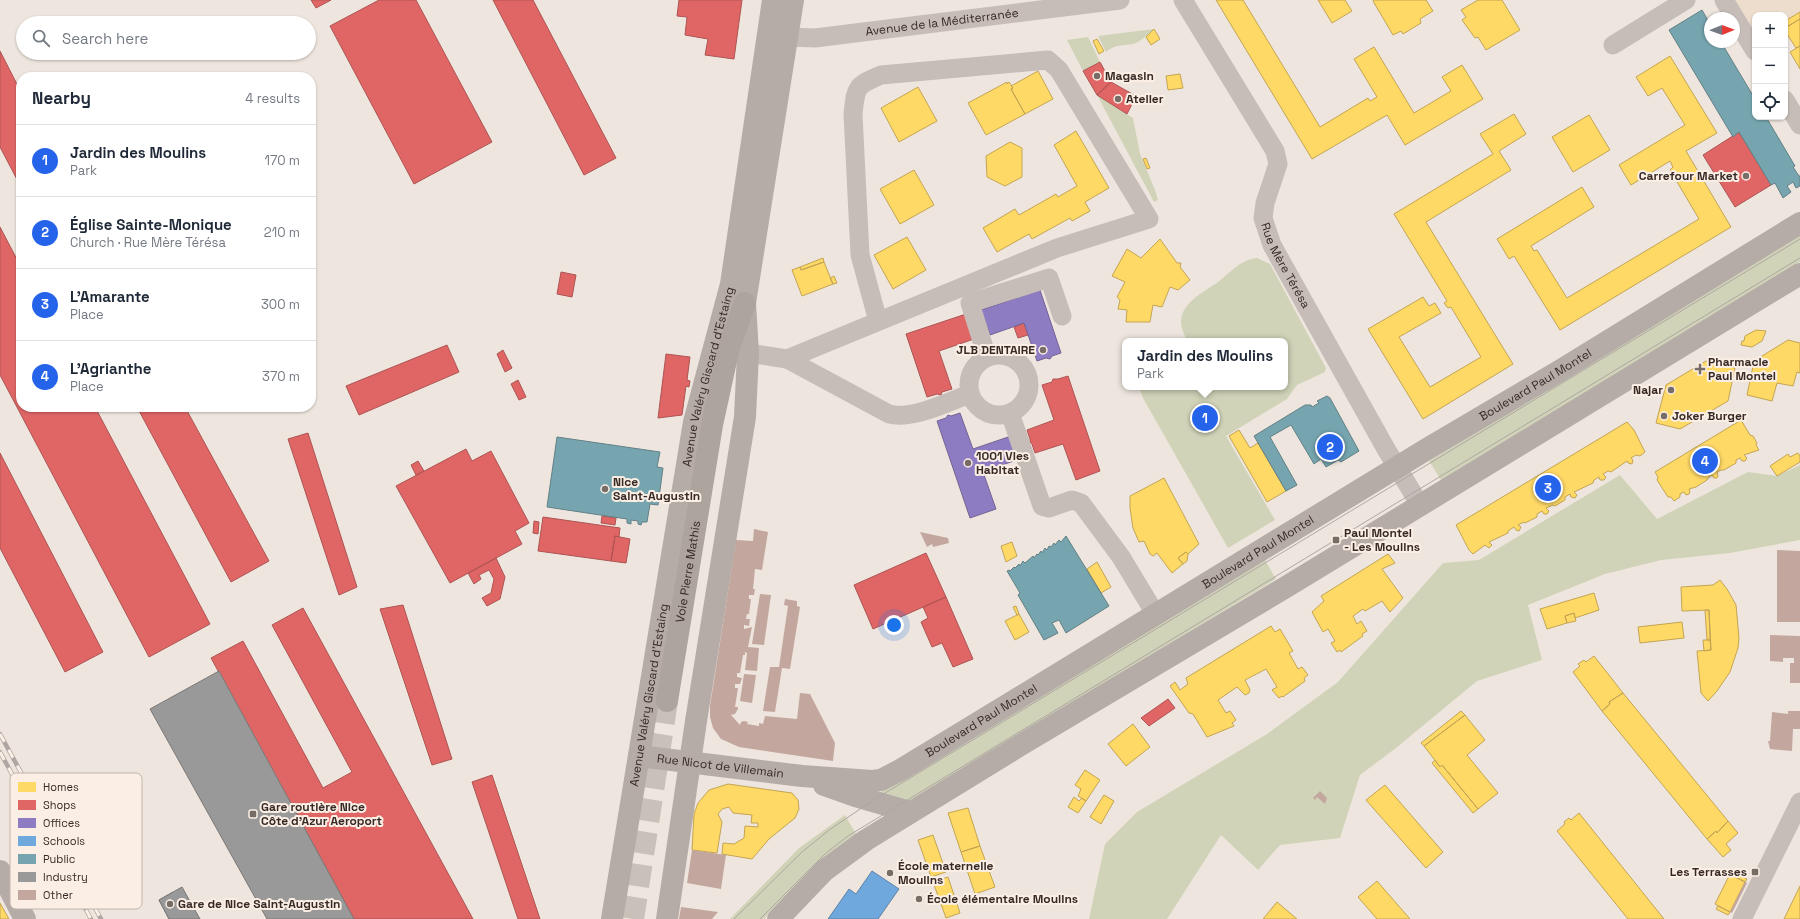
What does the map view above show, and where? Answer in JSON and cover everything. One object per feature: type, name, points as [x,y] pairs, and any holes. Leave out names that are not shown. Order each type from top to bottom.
[{"type":"highway","name":"Voie Pierre Mathis","points":[[667,700],[712,425],[729,347],[745,303]]},
{"type":"main road","name":"Avenue Valéry Giscard d'Estaing","points":[[612,919],[694,422],[731,284],[774,0]]},
{"type":"main road","name":"Avenue Valéry Giscard d'Estaing","points":[[667,919],[745,417],[748,353],[745,303],[793,0]]},
{"type":"main road","name":"Boulevard Paul Montel","points":[[802,776],[881,780],[909,765],[1397,468],[1562,370],[1800,223]]},
{"type":"main road","points":[[778,919],[825,870],[866,840],[910,812],[1279,592],[1800,274]]},
{"type":"main road","name":"Rue Nicot de Villemain","points":[[639,756],[802,776]]},
{"type":"main road","points":[[802,776],[855,796],[910,812]]},
{"type":"main road","points":[[0,871],[10,890]]},
{"type":"main road","points":[[20,909],[25,919]]},
{"type":"street","name":"Avenue de la Méditerranée","points":[[788,37],[815,38],[1120,0]]},
{"type":"street","name":"Rue Mère Térésa","points":[[1183,0],[1275,151],[1278,164],[1265,203],[1263,218],[1267,234],[1397,468],[1420,505]]},
{"type":"street","points":[[1613,45],[1686,0]]},
{"type":"street","points":[[1724,0],[1753,48]]},
{"type":"street","points":[[788,359],[1057,248],[1149,219],[1059,70],[1048,60],[881,75],[862,83],[855,93],[853,114],[860,255],[878,321]]},
{"type":"street","points":[[1788,105],[1800,125]]},
{"type":"street","points":[[987,357],[970,303],[1049,278],[1062,316]]},
{"type":"street","points":[[748,353],[788,359],[889,414],[899,416],[911,415],[970,394]]},
{"type":"street","points":[[997,355],[1015,359],[1027,373],[1029,383],[1028,392],[1019,408],[1010,413],[1001,415],[986,412],[975,403],[970,394],[970,377],[974,368],[987,357],[997,355]]},
{"type":"street","points":[[1010,413],[1042,506],[1049,508],[1072,500],[1081,503],[1121,558],[1156,615]]},
{"type":"street","points":[[1742,919],[1800,802]]},
{"type":"green space","points":[[1154,29],[1136,43],[1116,46],[1106,52],[1098,36]]},
{"type":"green space","points":[[1088,37],[1100,62],[1083,71],[1067,40]]},
{"type":"green space","points":[[1097,95],[1133,118],[1140,154],[1158,200],[1154,202]]},
{"type":"green space","points":[[1800,235],[1800,262],[1441,480],[1429,461]]},
{"type":"green space","points":[[1257,258],[1270,264],[1326,368],[1325,372],[1297,385],[1287,399],[1226,436],[1275,520],[1228,548],[1143,398],[1140,390],[1288,390],[1288,338],[1186,338],[1181,325],[1182,315],[1188,304],[1236,267],[1251,259]]},
{"type":"green space","points":[[1800,465],[1800,540],[1730,553],[1661,560],[1605,574],[1528,605],[1542,660],[1477,681],[1396,748],[1360,775],[1340,838],[1280,845],[1258,870],[1221,835],[1167,919],[1089,919],[1105,844],[1137,812],[1267,734],[1338,682],[1443,563],[1479,560],[1620,475],[1657,519],[1748,472],[1777,476]]},
{"type":"green space","points":[[1265,560],[1276,579],[915,799],[908,802],[873,797]]},
{"type":"green space","points":[[845,815],[856,834],[810,872],[764,919],[730,919],[799,848]]},
{"type":"shaded area","points":[[1724,0],[1800,0],[1800,12],[1788,19],[1788,12],[1752,12],[1752,36],[1740,21],[1740,12],[1733,12]]},
{"type":"building: Homes","points":[[1216,0],[1243,0],[1320,127],[1368,98],[1370,101],[1377,97],[1354,59],[1374,47],[1414,113],[1451,91],[1442,77],[1462,65],[1483,99],[1405,145],[1387,115],[1312,159]]},
{"type":"building: Homes","points":[[1318,0],[1345,0],[1352,11],[1332,23]]},
{"type":"building: Homes","points":[[1426,0],[1433,11],[1420,19],[1421,23],[1403,34],[1401,31],[1393,35],[1373,1]]},
{"type":"building: Homes","points":[[1478,0],[1502,0],[1520,30],[1486,50],[1478,37],[1475,38],[1462,20],[1466,17],[1461,10]]},
{"type":"building: Homes","points":[[1800,12],[1800,19],[1788,26],[1788,19]]},
{"type":"building: Homes","points":[[1800,19],[1800,46],[1796,48],[1788,36],[1788,26]]},
{"type":"building: Homes","points":[[1154,29],[1160,39],[1151,45],[1146,37]]},
{"type":"building: Homes","points":[[1097,39],[1104,51],[1099,54],[1093,41]]},
{"type":"building: Homes","points":[[1800,46],[1800,69],[1790,52]]},
{"type":"building: Homes","points":[[1670,56],[1717,133],[1686,151],[1731,227],[1560,330],[1514,256],[1509,259],[1497,239],[1582,187],[1594,207],[1531,246],[1534,251],[1537,250],[1567,298],[1699,219],[1670,170],[1673,167],[1670,161],[1631,185],[1619,165],[1685,125],[1662,88],[1648,96],[1636,77]]},
{"type":"building: Homes","points":[[1038,71],[1053,99],[1025,114],[1011,89],[1013,88],[1011,86]]},
{"type":"building: Homes","points":[[1180,74],[1183,88],[1168,90],[1166,76]]},
{"type":"building: Homes","points":[[1007,82],[1007,84],[1009,82],[1013,88],[1011,89],[1025,114],[986,135],[968,103]]},
{"type":"building: Homes","points":[[918,87],[937,121],[899,142],[881,108]]},
{"type":"building: Homes","points":[[1514,114],[1526,134],[1499,151],[1511,170],[1426,222],[1513,364],[1423,419],[1368,329],[1423,297],[1429,306],[1435,303],[1441,313],[1399,337],[1430,387],[1481,357],[1451,307],[1448,308],[1444,303],[1447,301],[1394,214],[1493,154],[1480,134]]},
{"type":"building: Homes","points":[[1589,115],[1610,150],[1573,172],[1552,137]]},
{"type":"building: Homes","points":[[1076,131],[1109,188],[1085,202],[1090,211],[1072,221],[1070,218],[1032,239],[1029,234],[997,252],[983,228],[1015,209],[1019,215],[1056,194],[1058,197],[1077,186],[1054,145]]},
{"type":"building: Homes","points":[[1010,142],[1022,148],[1022,177],[1005,186],[987,177],[986,156]]},
{"type":"building: Homes","points":[[1146,158],[1150,168],[1147,169],[1143,159]]},
{"type":"building: Homes","points":[[914,170],[934,205],[900,224],[880,189]]},
{"type":"building: Homes","points":[[907,237],[926,270],[893,289],[874,255]]},
{"type":"building: Homes","points":[[1160,239],[1177,263],[1181,263],[1180,267],[1190,280],[1178,290],[1170,287],[1162,307],[1153,305],[1150,322],[1126,322],[1127,310],[1118,309],[1120,300],[1117,297],[1125,282],[1112,276],[1127,249],[1141,258]]},
{"type":"building: Homes","points":[[823,258],[824,262],[801,270],[800,267]]},
{"type":"building: Homes","points":[[824,262],[833,284],[802,296],[792,270],[800,267],[801,270]]},
{"type":"building: Homes","points":[[834,276],[837,283],[833,284],[830,278]]},
{"type":"building: Homes","points":[[1756,330],[1766,331],[1762,341],[1752,347],[1741,345],[1745,336]]},
{"type":"building: Homes","points":[[1788,340],[1800,343],[1800,373],[1797,372],[1793,386],[1777,383],[1772,401],[1747,395],[1754,361]]},
{"type":"building: Homes","points":[[1706,361],[1735,368],[1728,401],[1680,429],[1656,423],[1666,385]]},
{"type":"building: Homes","points":[[1741,420],[1750,435],[1753,436],[1759,450],[1744,455],[1747,458],[1745,461],[1742,461],[1740,458],[1736,460],[1736,463],[1717,472],[1717,478],[1714,478],[1712,475],[1696,487],[1689,489],[1689,494],[1686,495],[1684,492],[1674,501],[1671,497],[1668,497],[1657,480],[1658,477],[1655,472]]},
{"type":"building: Homes","points":[[1627,422],[1634,430],[1645,452],[1640,456],[1636,455],[1631,458],[1633,460],[1632,464],[1628,463],[1627,461],[1611,472],[1608,471],[1603,474],[1606,477],[1604,480],[1600,480],[1599,477],[1594,480],[1593,483],[1574,492],[1577,495],[1575,498],[1571,497],[1570,494],[1565,497],[1565,500],[1555,506],[1553,505],[1546,508],[1549,511],[1547,514],[1544,514],[1542,511],[1537,514],[1537,517],[1518,525],[1521,527],[1519,531],[1514,527],[1508,531],[1508,533],[1489,542],[1492,545],[1489,548],[1485,545],[1473,554],[1469,550],[1456,525]]},
{"type":"building: Homes","points":[[1239,430],[1250,448],[1258,443],[1286,491],[1267,502],[1229,436]]},
{"type":"building: Homes","points":[[1798,453],[1800,456],[1800,462],[1777,476],[1770,466],[1788,454],[1790,457]]},
{"type":"building: Homes","points":[[1164,478],[1199,544],[1188,554],[1186,552],[1178,558],[1183,564],[1172,573],[1157,553],[1153,556],[1150,554],[1144,541],[1139,542],[1133,528],[1130,508],[1130,496]]},
{"type":"building: Homes","points":[[1012,542],[1017,556],[1006,562],[1001,546]]},
{"type":"building: Homes","points":[[1186,552],[1188,554],[1187,561],[1183,564],[1178,558]]},
{"type":"building: Homes","points":[[1388,554],[1395,563],[1382,569],[1403,598],[1390,612],[1382,601],[1365,611],[1363,609],[1353,616],[1357,624],[1361,621],[1367,631],[1362,634],[1363,636],[1341,652],[1340,650],[1337,652],[1331,643],[1335,641],[1328,629],[1323,632],[1312,612],[1324,601],[1321,596]]},
{"type":"building: Homes","points":[[1097,562],[1111,587],[1101,593],[1087,569]]},
{"type":"building: Homes","points":[[1720,580],[1736,605],[1739,638],[1738,648],[1730,672],[1708,701],[1701,693],[1697,651],[1711,650],[1709,610],[1682,611],[1681,587],[1713,585]]},
{"type":"building: Homes","points":[[1594,593],[1599,610],[1575,618],[1574,613],[1565,616],[1567,623],[1547,629],[1540,609]]},
{"type":"building: Homes","points":[[1016,606],[1019,614],[1017,615],[1013,607]]},
{"type":"building: Homes","points":[[1705,610],[1709,610],[1710,640],[1707,640]]},
{"type":"building: Homes","points":[[1574,613],[1576,621],[1567,623],[1565,616]]},
{"type":"building: Homes","points":[[1019,614],[1029,632],[1015,640],[1005,621]]},
{"type":"building: Homes","points":[[1682,622],[1684,638],[1640,643],[1638,627]]},
{"type":"building: Homes","points":[[1271,626],[1275,632],[1280,629],[1293,651],[1289,653],[1298,669],[1302,667],[1308,675],[1304,678],[1305,681],[1283,697],[1282,696],[1279,698],[1272,690],[1277,687],[1266,669],[1245,680],[1250,690],[1249,693],[1245,695],[1237,687],[1218,700],[1226,713],[1230,711],[1236,720],[1232,723],[1234,726],[1207,737],[1193,714],[1189,713],[1170,686],[1175,682],[1180,690],[1188,684],[1186,678]]},
{"type":"building: Homes","points":[[1703,640],[1710,640],[1711,650],[1704,651]]},
{"type":"building: Homes","points":[[1594,656],[1623,693],[1609,702],[1610,704],[1602,711],[1573,672],[1580,666],[1578,664],[1584,660],[1586,662]]},
{"type":"building: Homes","points":[[1623,693],[1728,821],[1717,833],[1716,831],[1707,839],[1602,711],[1610,704],[1609,702]]},
{"type":"building: Homes","points":[[1461,711],[1465,715],[1424,746],[1421,743]]},
{"type":"building: Homes","points":[[1465,715],[1485,740],[1467,755],[1498,793],[1478,809],[1442,765],[1440,767],[1424,746]]},
{"type":"building: Homes","points":[[1133,724],[1150,747],[1126,766],[1108,744]]},
{"type":"building: Homes","points":[[1435,760],[1440,767],[1442,765],[1478,809],[1473,813],[1432,763]]},
{"type":"building: Homes","points":[[1085,770],[1100,780],[1086,801],[1078,796],[1081,789],[1075,785]]},
{"type":"building: Homes","points":[[728,784],[792,793],[798,800],[799,809],[795,818],[769,839],[752,859],[722,854],[723,843],[734,844],[744,838],[745,826],[758,827],[758,823],[751,823],[752,815],[733,813],[729,807],[722,809],[718,814],[722,822],[717,853],[692,850],[694,814],[698,803],[709,790]]},
{"type":"building: Homes","points":[[1385,785],[1443,852],[1426,868],[1366,800]]},
{"type":"building: Homes","points":[[1104,795],[1114,801],[1101,824],[1090,817]]},
{"type":"building: Homes","points":[[1074,797],[1079,801],[1082,798],[1086,801],[1078,813],[1068,807]]},
{"type":"building: Homes","points":[[968,808],[980,846],[961,852],[948,813]]},
{"type":"building: Homes","points":[[1579,813],[1664,919],[1628,919],[1557,831],[1565,824],[1564,822],[1569,818],[1571,820]]},
{"type":"building: Homes","points":[[1728,821],[1738,833],[1726,844],[1731,850],[1723,857],[1707,839],[1716,831],[1717,833]]},
{"type":"building: Homes","points":[[933,835],[946,872],[931,877],[918,840]]},
{"type":"building: Homes","points":[[980,846],[995,887],[975,894],[961,852]]},
{"type":"building: Homes","points":[[1735,873],[1747,879],[1745,882],[1733,876]]},
{"type":"building: Homes","points":[[1730,874],[1745,882],[1730,912],[1715,904]]},
{"type":"building: Homes","points":[[948,877],[960,913],[946,918],[933,882]]},
{"type":"building: Homes","points":[[1377,881],[1410,919],[1377,919],[1358,897]]},
{"type":"building: Homes","points":[[1800,886],[1800,919],[1784,919]]},
{"type":"building: Homes","points":[[1277,902],[1297,919],[1263,919]]},
{"type":"building: Homes","points":[[0,903],[9,919],[0,919]]},
{"type":"building: Homes","points":[[1718,906],[1730,912],[1728,915],[1716,909]]},
{"type":"building: Shops","points":[[311,0],[331,0],[316,8]]},
{"type":"building: Shops","points":[[379,0],[416,0],[492,142],[414,184],[330,26]]},
{"type":"building: Shops","points":[[493,0],[533,0],[616,158],[584,175]]},
{"type":"building: Shops","points":[[679,0],[742,0],[734,59],[705,55],[708,39],[685,35],[687,17],[677,16]]},
{"type":"building: Shops","points":[[0,51],[16,82],[16,177],[0,147]]},
{"type":"building: Shops","name":"Magasin","points":[[1100,62],[1111,82],[1097,95],[1083,71]]},
{"type":"building: Shops","name":"Atelier","points":[[1111,82],[1136,96],[1127,114],[1097,95]]},
{"type":"building: Shops","points":[[1739,132],[1771,185],[1735,207],[1703,155]]},
{"type":"building: Shops","points":[[0,227],[16,257],[16,405],[0,375]]},
{"type":"building: Shops","points":[[561,272],[576,275],[572,297],[557,294]]},
{"type":"building: Shops","points":[[966,314],[974,339],[939,351],[952,389],[942,392],[941,395],[937,394],[927,397],[906,334]]},
{"type":"building: Shops","points":[[1024,323],[1028,335],[1018,338],[1014,327]]},
{"type":"building: Shops","points":[[447,345],[459,372],[359,415],[346,386]]},
{"type":"building: Shops","points":[[503,350],[512,368],[505,372],[497,354]]},
{"type":"building: Shops","points":[[666,354],[690,357],[687,380],[690,381],[689,387],[686,386],[682,415],[658,418]]},
{"type":"building: Shops","points":[[1068,376],[1100,471],[1076,480],[1063,444],[1035,453],[1027,430],[1054,420],[1042,385],[1052,382],[1053,379]]},
{"type":"building: Shops","points":[[518,380],[526,397],[519,400],[511,384]]},
{"type":"building: Shops","points":[[20,412],[98,412],[210,624],[149,657]]},
{"type":"building: Shops","points":[[140,412],[188,412],[269,561],[231,582]]},
{"type":"building: Shops","points":[[308,433],[357,587],[339,595],[288,439]]},
{"type":"building: Shops","points":[[466,449],[472,461],[491,451],[529,523],[515,531],[522,544],[450,583],[396,486]]},
{"type":"building: Shops","points":[[0,453],[103,652],[65,672],[0,548]]},
{"type":"building: Shops","points":[[418,461],[424,471],[416,475],[411,465]]},
{"type":"building: Shops","points":[[602,516],[616,518],[615,525],[601,523]]},
{"type":"building: Shops","points":[[543,517],[620,528],[619,537],[615,536],[611,561],[538,551]]},
{"type":"building: Shops","points":[[534,521],[539,522],[538,534],[533,533]]},
{"type":"building: Shops","points":[[615,536],[630,539],[626,563],[611,561]]},
{"type":"building: Shops","points":[[926,553],[946,597],[873,629],[854,585]]},
{"type":"building: Shops","points":[[496,558],[505,577],[500,599],[487,606],[482,598],[491,593],[494,579],[489,570],[479,575],[481,579],[474,584],[468,573]]},
{"type":"building: Shops","points":[[946,597],[973,659],[953,667],[942,643],[932,647],[921,622],[928,618],[923,607]]},
{"type":"building: Shops","points":[[403,605],[452,759],[432,765],[380,609]]},
{"type":"building: Shops","points":[[303,608],[473,919],[354,919],[211,658],[243,641],[323,788],[352,772],[272,625]]},
{"type":"building: Shops","points":[[1168,699],[1175,708],[1149,726],[1141,718]]},
{"type":"building: Shops","points":[[492,775],[540,919],[518,919],[472,782]]},
{"type":"building: Offices","points":[[1040,290],[1061,353],[1052,356],[1050,359],[1046,358],[1037,361],[1024,323],[990,335],[981,310]]},
{"type":"building: Offices","points":[[960,413],[973,449],[1011,436],[1019,459],[983,472],[996,509],[970,518],[937,421],[946,418],[948,415],[951,416]]},
{"type":"building: Schools","points":[[872,871],[899,889],[878,919],[828,919],[849,889],[856,894]]},
{"type":"building: Public","points":[[1702,10],[1704,14],[1704,48],[1725,48],[1752,94],[1752,120],[1768,120],[1795,166],[1793,167],[1800,176],[1800,186],[1796,188],[1793,182],[1787,186],[1791,192],[1783,198],[1775,183],[1771,185],[1739,132],[1733,137],[1669,30]]},
{"type":"building: Public","points":[[1327,396],[1330,398],[1359,451],[1341,462],[1338,460],[1326,467],[1321,459],[1314,464],[1291,425],[1270,437],[1297,485],[1286,491],[1254,436],[1305,405],[1311,405],[1312,407],[1319,403],[1317,401]]},
{"type":"building: Public","name":"Nice Saint-Augustin","points":[[557,437],[660,452],[657,467],[663,468],[658,505],[650,504],[647,522],[642,522],[641,525],[638,524],[638,521],[631,520],[631,524],[627,523],[627,519],[547,507]]},
{"type":"building: Public","points":[[1066,536],[1109,606],[1066,633],[1059,620],[1052,623],[1058,633],[1044,640],[1018,595],[1020,593],[1007,571],[1010,571],[1019,564],[1020,566],[1023,561],[1025,563],[1033,556],[1034,558],[1041,551],[1042,553],[1045,548],[1047,550],[1049,546],[1051,547],[1054,543],[1055,545],[1059,540],[1061,542]]},
{"type":"building: Public","name":"Gare de Nice Saint-Augustin","points":[[173,892],[188,919],[169,919],[159,900]]},
{"type":"building: Industry","name":"Gare routière Nice Côte d'Azur Aeroport","points":[[219,671],[354,919],[267,919],[150,709]]},
{"type":"building: Industry","points":[[182,887],[200,919],[169,919],[159,900]]},
{"type":"building: Other","points":[[754,529],[768,532],[762,570],[755,569],[753,589],[755,589],[754,595],[749,595],[749,599],[751,599],[749,614],[747,614],[746,619],[750,619],[749,626],[744,625],[744,629],[752,627],[748,647],[759,648],[757,671],[745,670],[747,653],[745,652],[745,655],[743,655],[740,673],[737,673],[737,677],[742,678],[740,684],[735,684],[735,688],[738,688],[735,707],[738,707],[738,709],[735,714],[731,715],[740,725],[741,722],[744,721],[748,722],[747,724],[759,726],[759,723],[763,724],[765,716],[797,719],[800,693],[810,694],[835,743],[833,761],[739,747],[721,739],[713,728],[710,717],[710,706],[736,540],[753,541]]},
{"type":"building: Other","points":[[920,532],[948,538],[949,543],[933,547],[932,544],[927,547]]},
{"type":"building: Other","points":[[1777,550],[1800,551],[1800,622],[1777,622]]},
{"type":"building: Other","points":[[760,594],[771,595],[764,645],[752,644]]},
{"type":"building: Other","points":[[785,599],[797,601],[797,606],[800,607],[790,669],[782,668],[775,712],[763,711],[770,667],[779,667],[788,606],[784,605]]},
{"type":"building: Other","points":[[1770,635],[1800,636],[1800,683],[1790,683],[1790,663],[1794,663],[1794,658],[1783,658],[1783,662],[1770,661]]},
{"type":"building: Other","points":[[744,674],[756,675],[752,703],[740,701]]},
{"type":"building: Other","points":[[1788,711],[1800,711],[1800,729],[1793,729],[1792,751],[1770,749],[1768,741],[1770,741],[1772,712],[1788,714]]},
{"type":"building: Other","points":[[1320,791],[1327,798],[1325,804],[1317,797],[1315,800],[1313,798]]},
{"type":"building: Other","points":[[692,850],[726,855],[721,889],[687,883]]},
{"type":"building: Other","points":[[1745,882],[1747,883],[1732,913],[1730,912]]},
{"type":"building: Other","points":[[681,907],[718,912],[712,919],[679,919]]},
{"type":"tunnel","points":[[633,919],[667,701]]},
{"type":"tram line","points":[[734,919],[802,852],[829,830],[872,801],[1800,239]]},
{"type":"tram line","points":[[760,919],[826,853],[848,836],[1800,258]]},
{"type":"railway","points":[[0,734],[21,773]]},
{"type":"railway","points":[[0,752],[11,773]]},
{"type":"railway","points":[[86,909],[91,919]]},
{"type":"railway","points":[[96,909],[101,919]]},
{"type":"place","name":"Magasin","points":[[1097,76]]},
{"type":"place","name":"Atelier","points":[[1118,99]]},
{"type":"place","name":"Carrefour Market","points":[[1746,176]]},
{"type":"place","name":"JLB DENTAIRE","points":[[1043,350]]},
{"type":"place","name":"Pharmacie Paul Montel","points":[[1700,369]]},
{"type":"place","name":"Najar","points":[[1671,390]]},
{"type":"place","name":"Joker Burger","points":[[1664,416]]},
{"type":"place","name":"Jardin des Moulins","points":[[1205,418]]},
{"type":"place","name":"Église Sainte-Monique","points":[[1330,447]]},
{"type":"place","name":"L'Agrianthe","points":[[1705,461]]},
{"type":"place","name":"1001 Vies Habitat","points":[[968,463]]},
{"type":"place","name":"L'Amarante","points":[[1548,488]]},
{"type":"place","name":"Nice Saint-Augustin","points":[[605,489]]},
{"type":"place","name":"Paul Montel - Les Moulins","points":[[1336,540]]},
{"type":"place","name":"Gare routière Nice Côte d'Azur Aeroport","points":[[253,814]]},
{"type":"place","name":"Les Terrasses","points":[[1755,872]]},
{"type":"place","name":"École maternelle Moulins","points":[[890,873]]},
{"type":"place","name":"École élémentaire Moulins","points":[[919,899]]},
{"type":"place","name":"Gare de Nice Saint-Augustin","points":[[170,904]]}]
